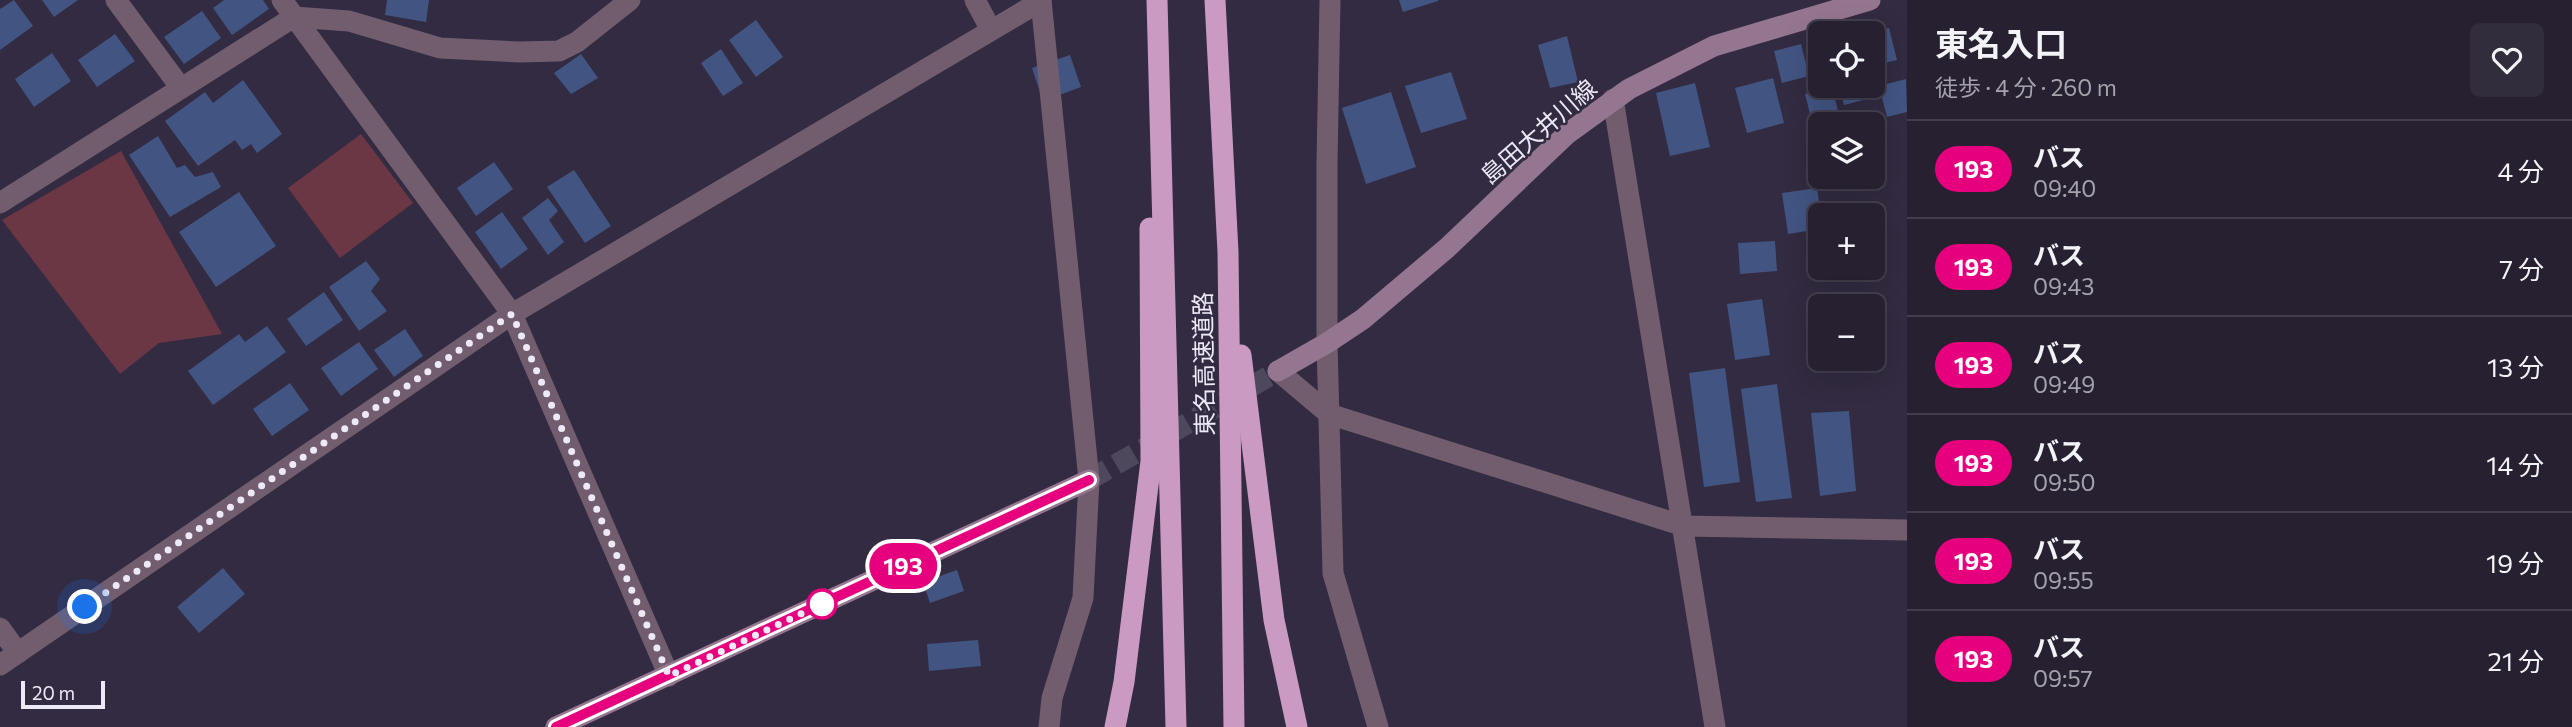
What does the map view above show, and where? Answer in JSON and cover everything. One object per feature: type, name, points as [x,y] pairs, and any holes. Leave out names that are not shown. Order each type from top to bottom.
[{"type":"highway","name":"東名高速道路","points":[[1157,0],[1176,727]]},
{"type":"highway","name":"東名高速道路","points":[[1215,0],[1228,252],[1234,727]]},
{"type":"highway","points":[[1115,727],[1124,682],[1151,461],[1150,206],[1161,75]]},
{"type":"highway","points":[[1228,252],[1274,620],[1297,727]]},
{"type":"main road","name":"島田大井川線","points":[[1279,370],[1363,319],[1405,284],[1567,135],[1613,99],[1661,71],[1713,46],[1870,0]]},
{"type":"main road","points":[[556,727],[1089,480]]},
{"type":"street","points":[[116,0],[181,88]]},
{"type":"street","points":[[0,203],[181,88],[288,8],[349,21],[440,48],[520,52],[559,51],[577,42],[630,0]]},
{"type":"street","points":[[975,0],[991,30]]},
{"type":"street","points":[[0,665],[512,314],[1041,0],[1089,480],[1083,598],[1052,698],[1049,727]]},
{"type":"street","points":[[1330,0],[1327,343],[1333,573],[1378,727]]},
{"type":"street","points":[[288,8],[512,314],[669,676]]},
{"type":"street","points":[[1613,99],[1715,727]]},
{"type":"street","points":[[1279,370],[1329,414],[1684,526],[1907,530]]},
{"type":"street","points":[[0,628],[18,653]]},
{"type":"shaded area","points":[[361,134],[413,203],[340,258],[288,188]]},
{"type":"shaded area","points":[[121,151],[222,334],[159,343],[120,374],[2,220]]},
{"type":"building","points":[[14,0],[33,26],[0,50],[0,9]]},
{"type":"building","points":[[42,0],[78,0],[54,17]]},
{"type":"building","points":[[224,0],[263,0],[269,9],[232,35],[213,8]]},
{"type":"building","points":[[387,0],[429,0],[426,22],[385,15]]},
{"type":"building","points":[[1399,0],[1438,0],[1438,1],[1403,12]]},
{"type":"building","points":[[202,11],[221,38],[184,64],[164,37]]},
{"type":"building","points":[[756,20],[783,57],[756,77],[729,40]]},
{"type":"building","points":[[1889,28],[1897,60],[1885,63],[1885,29]]},
{"type":"building","points":[[115,34],[135,61],[97,87],[78,60]]},
{"type":"building","points":[[1567,36],[1578,82],[1550,88],[1538,45]]},
{"type":"building","points":[[1801,44],[1808,76],[1782,83],[1774,51]]},
{"type":"building","points":[[721,49],[743,83],[723,96],[701,63]]},
{"type":"building","points":[[52,53],[71,81],[34,107],[15,79]]},
{"type":"building","points":[[581,54],[598,78],[571,94],[554,73]]},
{"type":"building","points":[[1070,55],[1081,87],[1043,101],[1032,68]]},
{"type":"building","points":[[1451,72],[1467,119],[1421,133],[1405,86]]},
{"type":"building","points":[[1773,78],[1784,123],[1747,133],[1735,88]]},
{"type":"building","points":[[1906,79],[1907,112],[1887,117],[1882,98],[1885,98],[1885,84]]},
{"type":"building","points":[[243,80],[282,134],[257,153],[251,144],[242,150],[235,140],[198,166],[165,121],[205,92],[213,103]]},
{"type":"building","points":[[1695,83],[1710,147],[1670,156],[1656,93]]},
{"type":"building","points":[[1391,92],[1416,167],[1366,184],[1342,108]]},
{"type":"building","points":[[1808,93],[1808,98],[1835,98],[1838,112],[1810,112],[1805,94]]},
{"type":"building","points":[[1842,98],[1871,98],[1844,105]]},
{"type":"building","points":[[158,136],[177,168],[185,165],[195,177],[213,172],[221,187],[170,217],[129,155]]},
{"type":"building","points":[[494,162],[513,189],[476,216],[457,188]]},
{"type":"building","points":[[574,170],[611,226],[585,243],[547,187]]},
{"type":"building","points":[[1817,189],[1819,203],[1808,203],[1808,231],[1788,234],[1782,193]]},
{"type":"building","points":[[239,192],[276,246],[216,287],[179,232]]},
{"type":"building","points":[[548,198],[558,211],[549,220],[564,242],[548,255],[522,218]]},
{"type":"building","points":[[502,212],[528,249],[501,269],[475,232]]},
{"type":"building","points":[[1775,241],[1777,271],[1740,274],[1738,243]]},
{"type":"building","points":[[366,261],[380,279],[371,291],[387,311],[359,331],[329,287]]},
{"type":"building","points":[[324,292],[343,320],[306,346],[287,319]]},
{"type":"building","points":[[1762,299],[1770,355],[1735,360],[1727,304]]},
{"type":"building","points":[[267,326],[286,352],[213,405],[188,371],[239,334],[245,342]]},
{"type":"building","points":[[405,329],[423,356],[394,377],[374,350]]},
{"type":"building","points":[[359,342],[378,369],[341,396],[321,368]]},
{"type":"building","points":[[1725,368],[1740,482],[1704,487],[1689,373]]},
{"type":"building","points":[[290,383],[309,410],[272,436],[253,409]]},
{"type":"building","points":[[1777,384],[1792,498],[1756,502],[1741,389]]},
{"type":"building","points":[[1849,411],[1856,491],[1820,496],[1811,413]]},
{"type":"building","points":[[223,568],[245,594],[199,633],[177,607]]},
{"type":"building","points":[[957,570],[964,591],[930,603],[923,582]]},
{"type":"building","points":[[978,640],[981,666],[929,671],[927,644]]},
{"type":"tunnel","points":[[1089,480],[1278,371]]},
{"type":"bus line","name":"193","points":[[556,727],[1089,480]]},
{"type":"route","points":[[85,607],[512,314],[669,676],[822,604]]}]
